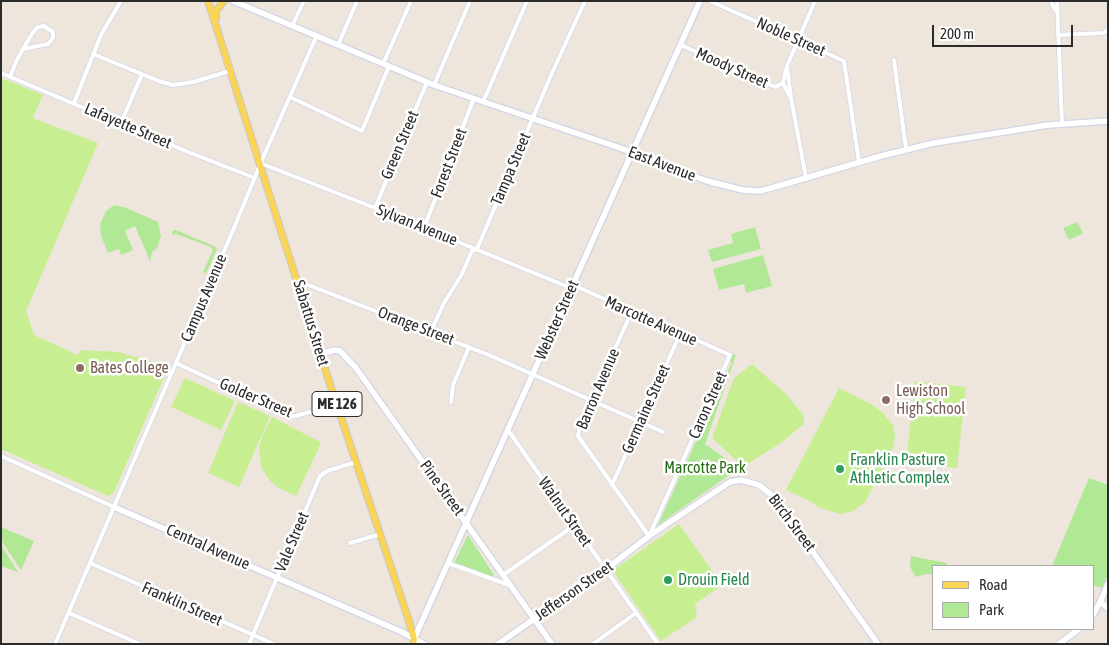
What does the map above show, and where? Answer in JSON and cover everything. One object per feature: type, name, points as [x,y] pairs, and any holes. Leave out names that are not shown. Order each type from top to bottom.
[{"type":"main road","name":"Sabattus Street","points":[[208,1],[320,354],[381,534],[414,641]]},
{"type":"main road","points":[[216,24],[216,11],[224,1]]},
{"type":"street","points":[[74,103],[101,35],[121,1]]},
{"type":"street","name":"East Avenue","points":[[233,1],[430,83],[632,152],[707,181],[743,190],[760,191],[906,149],[990,133],[1062,123],[1108,121]]},
{"type":"street","points":[[292,26],[304,1]]},
{"type":"street","points":[[338,45],[357,1]]},
{"type":"street","points":[[290,97],[362,131],[411,1]]},
{"type":"street","name":"Green Street","points":[[375,208],[430,83],[470,1]]},
{"type":"street","points":[[483,102],[527,1]]},
{"type":"street","name":"Tampa Street","points":[[431,332],[444,303],[462,274],[472,252],[477,249],[585,1]]},
{"type":"street","name":"Webster Street","points":[[414,641],[700,1]]},
{"type":"street","name":"Noble Street","points":[[710,1],[844,61],[858,162]]},
{"type":"street","points":[[791,98],[783,83],[787,66],[815,1]]},
{"type":"street","points":[[1051,1],[1056,14]]},
{"type":"street","points":[[1057,1],[1056,14],[1062,123]]},
{"type":"street","points":[[10,77],[23,49],[34,31],[38,27],[44,26],[51,30],[53,34],[50,43],[23,49]]},
{"type":"street","points":[[1058,35],[1103,33],[1107,31]]},
{"type":"street","name":"Campus Avenue","points":[[55,644],[260,163],[317,36]]},
{"type":"street","name":"Moody Street","points":[[681,45],[775,87],[783,83]]},
{"type":"street","points":[[93,54],[173,85],[193,82],[230,71]]},
{"type":"street","points":[[894,60],[906,149]]},
{"type":"street","points":[[787,66],[806,178]]},
{"type":"street","name":"Lafayette Street","points":[[1,73],[188,152],[255,178]]},
{"type":"street","points":[[121,123],[142,74]]},
{"type":"street","name":"Forest Street","points":[[424,228],[474,98]]},
{"type":"street","name":"Sylvan Avenue","points":[[260,163],[566,286],[573,285]]},
{"type":"street","name":"Orange Street","points":[[298,281],[469,347],[663,432]]},
{"type":"street","name":"Marcotte Avenue","points":[[573,285],[730,355]]},
{"type":"street","name":"Barron Avenue","points":[[632,311],[578,436],[649,536]]},
{"type":"street","name":"Germaine Street","points":[[612,485],[680,334]]},
{"type":"street","points":[[451,402],[453,385],[469,347]]},
{"type":"street","name":"Pine Street","points":[[320,354],[335,350],[340,351],[356,368],[552,644]]},
{"type":"street","name":"Caron Street","points":[[649,536],[730,355]]},
{"type":"street","name":"Golder Street","points":[[176,363],[290,416],[337,404]]},
{"type":"street","name":"Walnut Street","points":[[508,430],[658,644]]},
{"type":"street","name":"Central Avenue","points":[[1,456],[424,644]]},
{"type":"street","name":"Vale Street","points":[[249,644],[320,476],[327,471],[356,462]]},
{"type":"street","name":"Birch Street","points":[[649,536],[730,482],[741,480],[759,485],[779,502],[876,643]]},
{"type":"street","points":[[504,575],[575,525]]},
{"type":"street","points":[[350,543],[381,534]]},
{"type":"street","name":"Jefferson Street","points":[[498,644],[605,570],[649,536]]},
{"type":"street","name":"Franklin Street","points":[[90,563],[274,644]]},
{"type":"street","points":[[448,563],[512,586]]},
{"type":"street","points":[[1094,613],[1108,584]]},
{"type":"street","points":[[1100,602],[1108,608]]},
{"type":"street","points":[[69,613],[140,644]]},
{"type":"street","points":[[592,644],[636,613]]},
{"type":"street","points":[[1059,644],[1078,630]]},
{"type":"green space","points":[[1,78],[43,95],[33,118],[98,143],[26,311],[34,335],[78,355],[81,350],[119,352],[144,358],[151,361],[165,375],[115,490],[108,496],[1,449]]},
{"type":"green space","points":[[114,205],[124,207],[158,222],[161,236],[157,248],[152,252],[150,261],[135,226],[125,231],[133,250],[121,255],[119,249],[108,253],[101,236],[100,225],[106,211]]},
{"type":"green space","points":[[1077,222],[1083,233],[1069,240],[1063,228]]},
{"type":"green space","points":[[755,227],[761,249],[712,262],[708,250],[733,243],[731,234]]},
{"type":"green space","points":[[173,230],[216,247],[217,249],[206,274],[203,272],[213,250],[211,247],[176,234],[172,235]]},
{"type":"green space","points":[[763,255],[772,286],[746,293],[744,284],[719,290],[713,269]]},
{"type":"green space","name":"Marcotte Park","points":[[733,354],[736,355],[705,444],[743,471],[728,476],[658,525],[732,362],[730,361]]},
{"type":"green space","points":[[752,364],[786,394],[804,416],[804,424],[782,442],[743,467],[712,438],[734,378]]},
{"type":"green space","points":[[185,378],[235,401],[221,430],[171,407]]},
{"type":"green space","points":[[915,381],[966,387],[957,468],[906,462]]},
{"type":"green space","name":"Franklin Pasture Athletic Complex","points":[[839,388],[871,404],[882,412],[893,425],[895,438],[893,448],[865,502],[853,511],[841,514],[820,508],[786,490]]},
{"type":"green space","points":[[238,402],[270,416],[239,487],[208,473]]},
{"type":"green space","points":[[272,417],[320,442],[319,448],[296,496],[279,488],[270,481],[261,467],[259,447]]},
{"type":"green space","points":[[1089,478],[1108,485],[1108,574],[1102,588],[1094,585],[1094,565],[1052,565]]},
{"type":"green space","name":"Drouin Field","points":[[679,524],[722,585],[695,604],[697,617],[661,641],[615,574],[616,568]]},
{"type":"green space","points":[[1,527],[34,541],[21,570],[1,540]]},
{"type":"green space","points":[[468,535],[494,575],[492,577],[454,563]]},
{"type":"green space","points":[[1,545],[18,572],[1,566]]},
{"type":"green space","points":[[911,556],[947,563],[946,565],[932,565],[932,574],[916,577],[910,567]]},
{"type":"place","name":"Bates College","points":[[80,368]]},
{"type":"place","name":"Lewiston High School","points":[[886,400]]},
{"type":"place","name":"Franklin Pasture Athletic Complex","points":[[840,469]]},
{"type":"place","name":"Drouin Field","points":[[668,580]]}]
